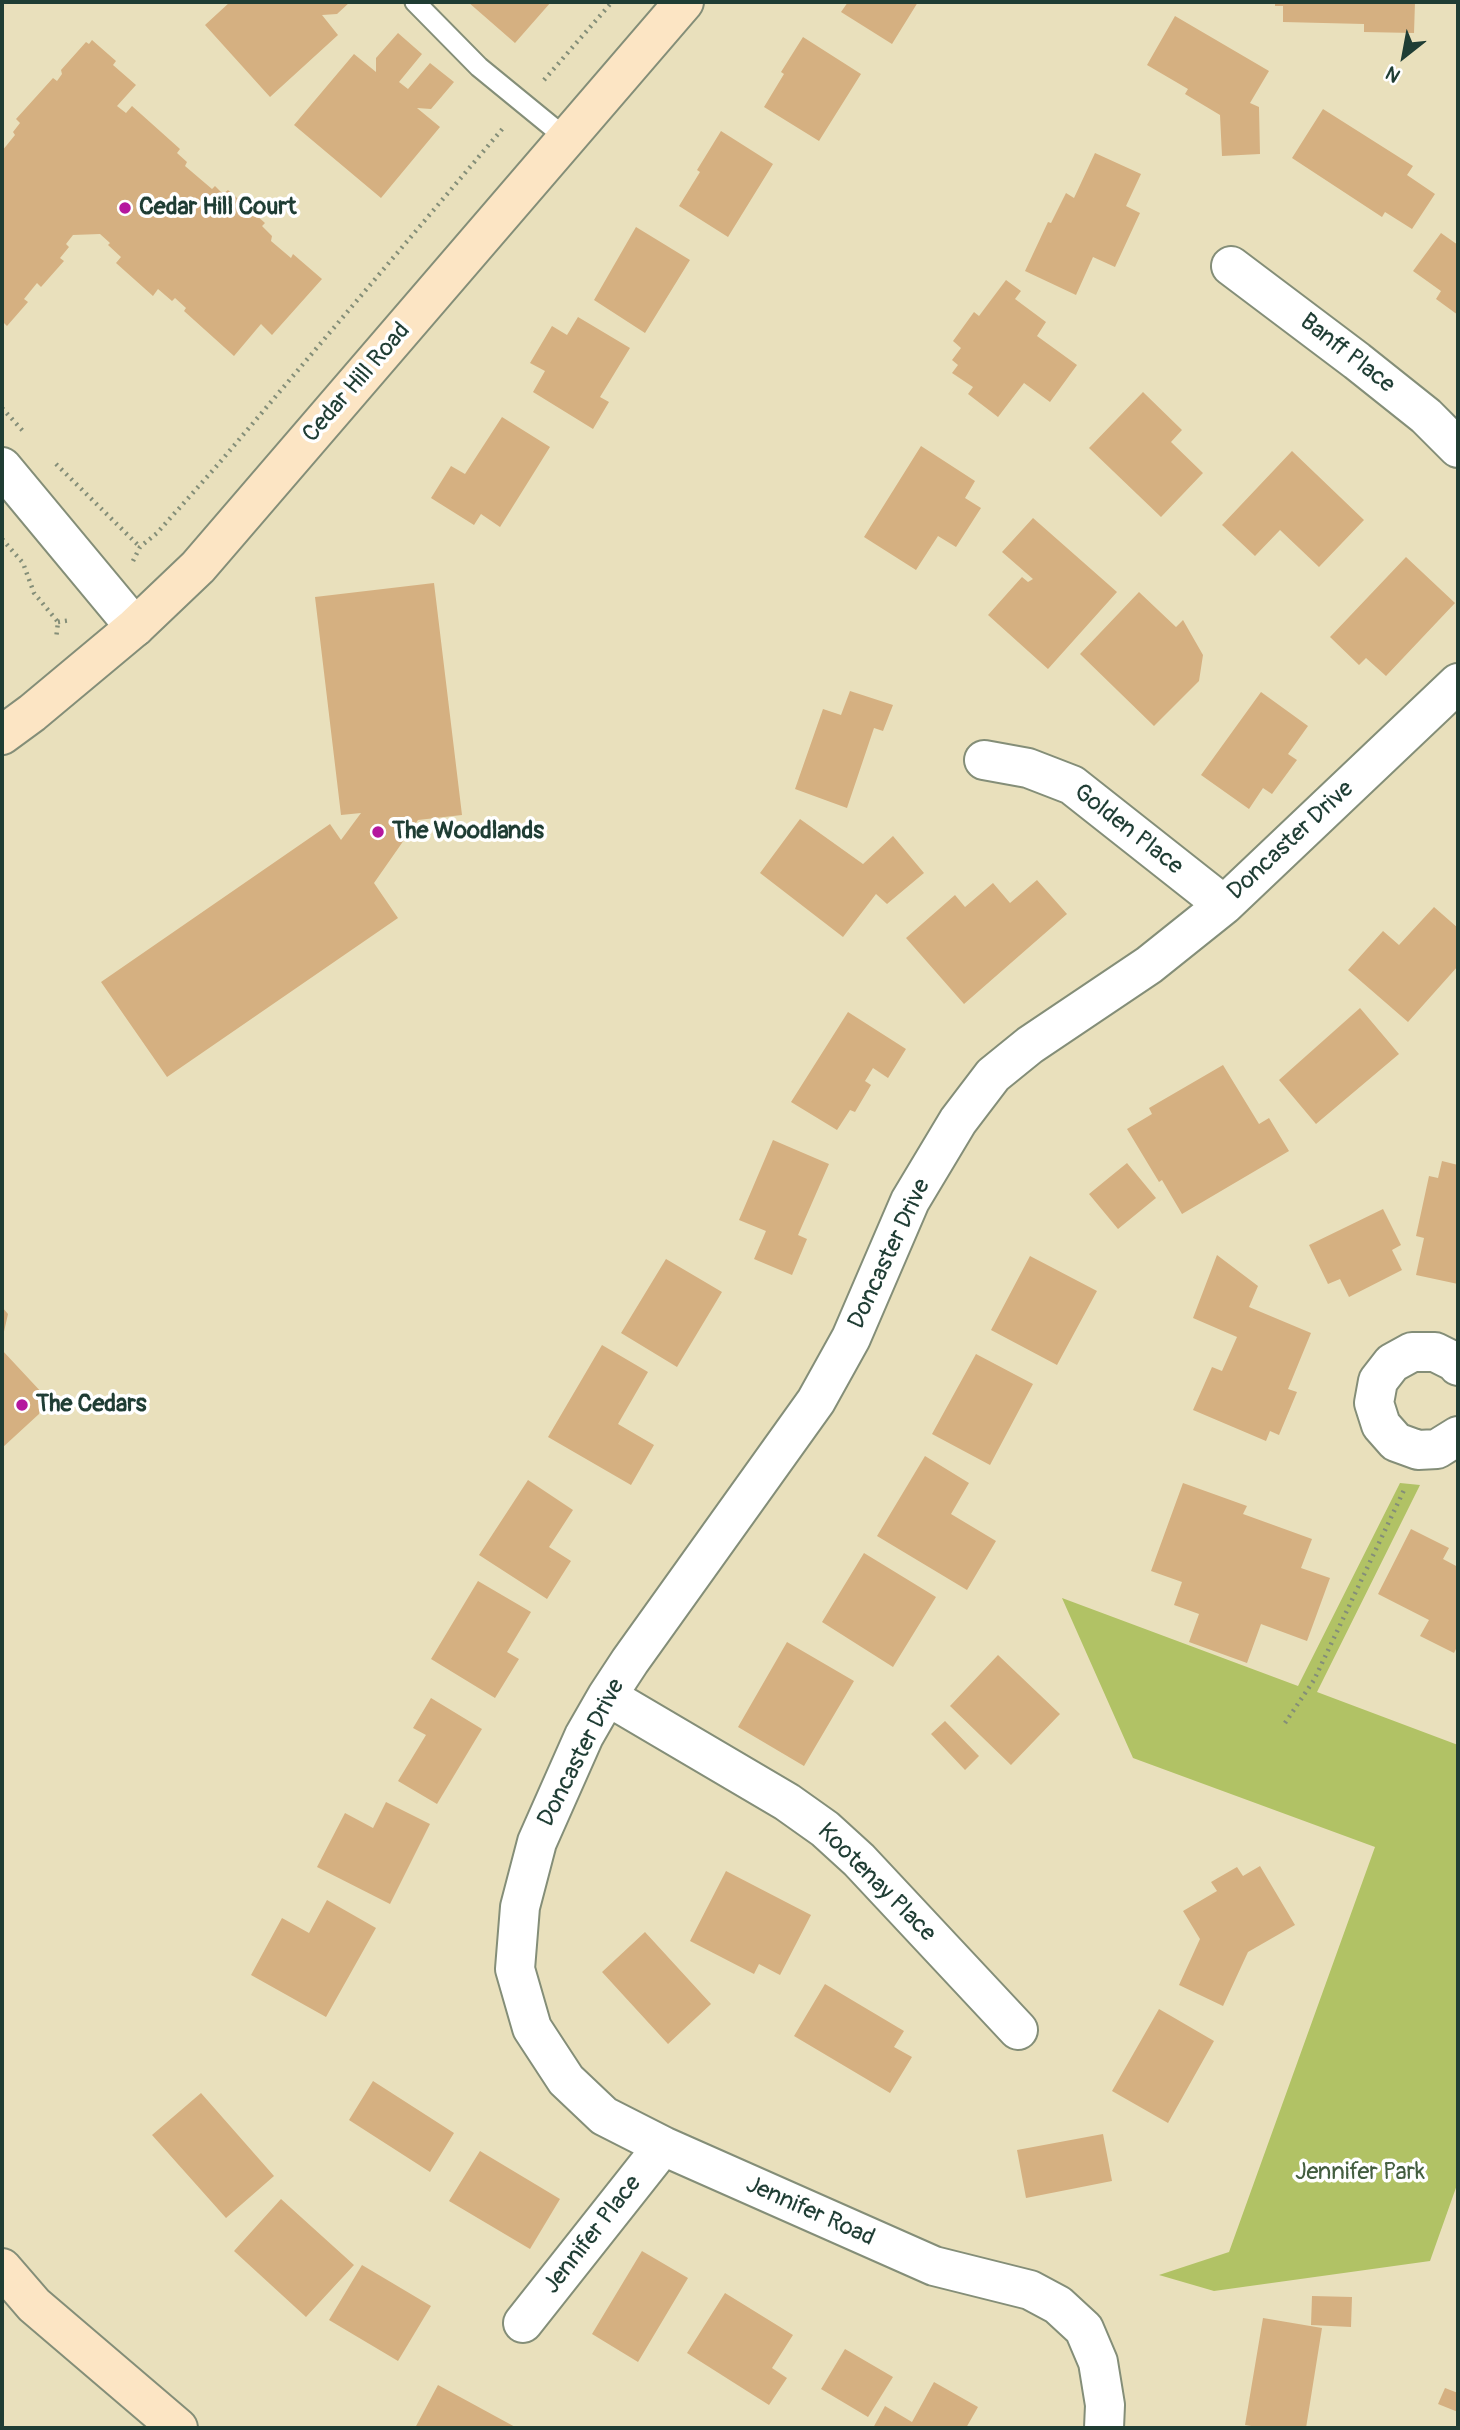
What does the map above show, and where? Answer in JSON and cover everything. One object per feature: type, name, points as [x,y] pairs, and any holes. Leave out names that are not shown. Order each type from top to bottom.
[{"type":"street","name":"Cedar Hill Road","points":[[2,735],[135,627],[198,567],[684,2]]},
{"type":"street","name":"Banff Place","points":[[1231,266],[1357,360],[1426,416],[1458,448]]},
{"type":"street","points":[[2,467],[135,627]]},
{"type":"street","name":"Doncaster Drive","points":[[515,1969],[520,1907],[537,1842],[584,1736],[629,1661],[816,1401],[851,1338],[910,1201],[958,1121],[993,1075],[1030,1045],[1149,965],[1224,905],[1458,683]]},
{"type":"street","name":"Golden Place","points":[[984,760],[1028,768],[1072,785],[1224,905]]},
{"type":"street","points":[[1458,1366],[1435,1352],[1412,1352],[1392,1363],[1378,1381],[1374,1403],[1381,1425],[1396,1442],[1418,1450],[1437,1449],[1458,1436]]},
{"type":"street","name":"Kootenay Place","points":[[607,1696],[787,1802],[825,1829],[859,1860],[1018,2030]]},
{"type":"street","name":"Jennifer Road","points":[[515,1969],[532,2028],[566,2080],[604,2116],[663,2146],[934,2266],[1030,2290],[1058,2305],[1084,2329],[1098,2362],[1105,2405],[1104,2428]]},
{"type":"street","name":"Jennifer Place","points":[[523,2323],[663,2146]]},
{"type":"street","points":[[2,2268],[34,2305],[178,2428]]},
{"type":"lane","points":[[415,2],[479,67],[567,139]]},
{"type":"path","points":[[133,561],[140,547],[157,533],[215,468],[612,2]]},
{"type":"path","points":[[2,408],[24,432]]},
{"type":"path","points":[[53,460],[140,547]]},
{"type":"path","points":[[2,539],[23,564],[34,593],[58,622],[71,620]]},
{"type":"path","points":[[1284,1723],[1314,1680],[1411,1476],[1418,1450]]},
{"type":"green space","name":"Jennifer Park","points":[[1400,1483],[1420,1485],[1317,1692],[1458,1745],[1458,2182],[1430,2261],[1214,2291],[1159,2275],[1229,2252],[1375,1847],[1133,1758],[1062,1598],[1298,1686]]},
{"type":"building","points":[[230,2],[350,2],[337,14],[322,15],[338,35],[270,97],[205,25]]},
{"type":"building","points":[[468,2],[551,2],[515,43]]},
{"type":"building","points":[[848,2],[918,2],[892,44],[841,12]]},
{"type":"building","points":[[1275,2],[1415,2],[1414,33],[1364,32],[1364,24],[1283,22],[1283,6],[1275,6]]},
{"type":"building","points":[[1175,16],[1269,71],[1250,103],[1259,107],[1260,154],[1222,156],[1220,115],[1185,94],[1188,89],[1147,65]]},
{"type":"building","points":[[398,33],[422,54],[399,82],[408,89],[430,63],[454,82],[431,109],[417,108],[440,127],[381,198],[294,125],[354,54],[376,72],[376,58]]},
{"type":"building","points":[[803,37],[861,74],[819,141],[764,107],[784,74],[781,72]]},
{"type":"building","name":"Cedar Hill Court","points":[[92,40],[116,61],[113,65],[136,85],[117,106],[126,113],[132,106],[180,149],[177,153],[187,162],[185,166],[212,189],[215,186],[223,194],[228,190],[265,223],[262,226],[272,236],[271,241],[291,258],[293,254],[322,279],[272,335],[261,324],[234,356],[184,311],[186,308],[175,298],[172,301],[158,289],[153,296],[116,263],[121,257],[100,234],[73,235],[66,244],[69,247],[60,258],[64,261],[41,287],[37,283],[24,299],[28,302],[7,326],[2,321],[2,151],[15,135],[13,132],[20,123],[16,119],[53,78],[57,81],[62,74],[61,70],[86,42],[89,44]]},
{"type":"building","points":[[1323,109],[1413,166],[1407,175],[1435,194],[1412,229],[1385,212],[1382,217],[1292,158]]},
{"type":"building","points":[[721,131],[773,164],[728,237],[679,206]]},
{"type":"building","points":[[1095,153],[1141,174],[1126,206],[1140,213],[1115,267],[1093,257],[1076,295],[1025,271],[1048,222],[1051,223],[1066,193],[1074,198]]},
{"type":"building","points":[[636,227],[690,260],[645,333],[594,300]]},
{"type":"building","points":[[1441,233],[1458,245],[1458,315],[1436,299],[1441,291],[1413,271]]},
{"type":"building","points":[[1006,280],[1021,291],[1015,299],[1046,322],[1037,336],[1077,365],[1050,402],[1024,383],[998,417],[968,394],[973,387],[952,373],[958,365],[952,360],[961,348],[953,341],[974,312],[979,316]]},
{"type":"building","points":[[578,317],[630,348],[600,397],[609,402],[593,429],[533,392],[545,371],[530,363],[552,326],[567,335]]},
{"type":"building","points":[[1143,392],[1182,430],[1171,442],[1203,473],[1161,517],[1089,448]]},
{"type":"building","points":[[502,417],[550,447],[500,527],[481,514],[474,525],[431,498],[451,466],[465,474]]},
{"type":"building","points":[[921,446],[975,481],[965,498],[981,508],[956,547],[938,536],[916,570],[864,537]]},
{"type":"building","points":[[1292,451],[1364,520],[1319,567],[1280,530],[1255,556],[1222,525]]},
{"type":"building","points":[[1033,518],[1117,592],[1048,669],[988,615],[1022,577],[1028,582],[1033,579],[1002,552]]},
{"type":"building","points":[[1406,557],[1455,603],[1386,676],[1366,658],[1359,665],[1330,637]]},
{"type":"building","name":"The Woodlands","points":[[434,583],[462,815],[418,820],[374,883],[398,918],[167,1077],[101,982],[330,824],[341,840],[361,813],[341,815],[315,597]]},
{"type":"building","points":[[1139,592],[1176,627],[1183,620],[1203,655],[1199,681],[1154,726],[1080,654]]},
{"type":"building","points":[[850,691],[893,705],[883,731],[874,728],[847,808],[795,789],[823,709],[841,715]]},
{"type":"building","points":[[1261,692],[1308,726],[1288,754],[1297,760],[1272,794],[1263,788],[1249,809],[1201,775]]},
{"type":"building","points":[[800,819],[863,864],[893,836],[924,873],[887,904],[876,894],[843,937],[760,873]]},
{"type":"building","points":[[1037,880],[1067,914],[964,1004],[906,938],[955,895],[965,907],[993,883],[1010,903]]},
{"type":"building","points":[[1434,907],[1458,928],[1458,966],[1408,1022],[1348,970],[1383,931],[1399,945]]},
{"type":"building","points":[[1360,1008],[1399,1054],[1316,1124],[1279,1080]]},
{"type":"building","points":[[848,1012],[906,1049],[888,1078],[873,1068],[865,1081],[871,1085],[855,1112],[850,1110],[837,1130],[791,1102]]},
{"type":"building","points":[[1223,1065],[1259,1124],[1269,1118],[1289,1151],[1182,1214],[1127,1129],[1152,1114],[1149,1108]]},
{"type":"building","points":[[773,1140],[829,1164],[798,1235],[807,1239],[792,1275],[754,1259],[766,1231],[739,1220]]},
{"type":"building","points":[[1442,1161],[1458,1165],[1458,1284],[1416,1275],[1424,1238],[1416,1236],[1429,1176],[1438,1178]]},
{"type":"building","points":[[1127,1163],[1156,1198],[1118,1229],[1089,1194]]},
{"type":"building","points":[[1383,1209],[1401,1245],[1392,1250],[1402,1270],[1349,1297],[1340,1279],[1328,1284],[1309,1245]]},
{"type":"building","points":[[1217,1255],[1258,1286],[1249,1307],[1311,1333],[1288,1389],[1297,1392],[1279,1435],[1270,1431],[1266,1441],[1193,1410],[1212,1367],[1222,1371],[1237,1337],[1193,1318]]},
{"type":"building","points":[[1030,1256],[1097,1291],[1057,1365],[991,1330]]},
{"type":"building","points":[[666,1259],[722,1292],[677,1367],[621,1333]]},
{"type":"building","name":"The Cedars","points":[[2,1307],[8,1314],[3,1336],[2,1336]]},
{"type":"building","points":[[602,1345],[648,1372],[618,1424],[654,1445],[631,1485],[548,1437]]},
{"type":"building","name":"The Cedars","points":[[2,1350],[44,1395],[39,1414],[2,1448]]},
{"type":"building","points":[[976,1354],[1033,1384],[990,1465],[932,1434]]},
{"type":"building","points":[[925,1456],[969,1483],[951,1514],[996,1541],[967,1590],[877,1536]]},
{"type":"building","points":[[528,1480],[573,1510],[549,1547],[571,1561],[547,1599],[479,1555]]},
{"type":"building","points":[[1183,1483],[1247,1506],[1243,1514],[1312,1539],[1301,1568],[1330,1578],[1307,1641],[1261,1624],[1247,1663],[1189,1642],[1199,1614],[1174,1605],[1182,1582],[1151,1571]]},
{"type":"building","points":[[1411,1529],[1449,1548],[1443,1559],[1458,1567],[1458,1645],[1454,1653],[1420,1636],[1429,1620],[1378,1594]]},
{"type":"building","points":[[864,1553],[936,1597],[893,1667],[822,1622]]},
{"type":"building","points":[[478,1581],[531,1612],[507,1652],[519,1659],[495,1698],[431,1659]]},
{"type":"building","points":[[787,1642],[854,1681],[804,1766],[738,1727]]},
{"type":"building","points":[[998,1655],[1060,1714],[1011,1765],[950,1706]]},
{"type":"building","points":[[431,1698],[482,1729],[437,1804],[398,1781],[426,1735],[413,1728]]},
{"type":"building","points":[[945,1721],[979,1756],[965,1770],[931,1734]]},
{"type":"building","points":[[386,1802],[430,1824],[390,1904],[317,1867],[345,1813],[373,1828]]},
{"type":"building","points":[[1260,1866],[1295,1925],[1248,1952],[1223,2006],[1179,1985],[1200,1939],[1183,1911],[1217,1891],[1211,1882],[1237,1867],[1243,1876]]},
{"type":"building","points":[[726,1871],[811,1915],[780,1975],[759,1964],[754,1974],[690,1941]]},
{"type":"building","points":[[327,1900],[376,1928],[326,2017],[251,1975],[282,1918],[309,1933]]},
{"type":"building","points":[[645,1932],[711,2004],[668,2044],[602,1972]]},
{"type":"building","points":[[825,1984],[904,2031],[894,2047],[912,2057],[890,2093],[794,2036]]},
{"type":"building","points":[[1159,2009],[1214,2041],[1168,2123],[1112,2091]]},
{"type":"building","points":[[373,2081],[454,2133],[430,2172],[349,2120]]},
{"type":"building","points":[[201,2093],[274,2176],[226,2218],[152,2135]]},
{"type":"building","points":[[1103,2134],[1112,2181],[1026,2198],[1017,2150]]},
{"type":"building","points":[[480,2151],[560,2199],[530,2249],[449,2201]]},
{"type":"building","points":[[281,2199],[354,2265],[306,2317],[234,2251]]},
{"type":"building","points":[[642,2251],[688,2278],[638,2362],[592,2334]]},
{"type":"building","points":[[362,2265],[431,2306],[398,2361],[329,2320]]},
{"type":"building","points":[[725,2293],[793,2335],[772,2368],[787,2378],[769,2405],[687,2353]]},
{"type":"building","points":[[1312,2296],[1352,2297],[1351,2327],[1311,2325]]},
{"type":"building","points":[[1263,2318],[1322,2328],[1306,2428],[1245,2425]]},
{"type":"building","points":[[845,2349],[893,2377],[868,2417],[821,2389]]},
{"type":"building","points":[[934,2382],[978,2407],[966,2428],[873,2428],[885,2406],[912,2422]]},
{"type":"building","points":[[438,2385],[517,2428],[415,2428]]},
{"type":"building","points":[[1445,2388],[1458,2393],[1458,2412],[1438,2404]]},
{"type":"place","name":"Cedar Hill Court","points":[[125,208]]},
{"type":"place","name":"The Woodlands","points":[[378,832]]},
{"type":"place","name":"The Cedars","points":[[22,1405]]}]
